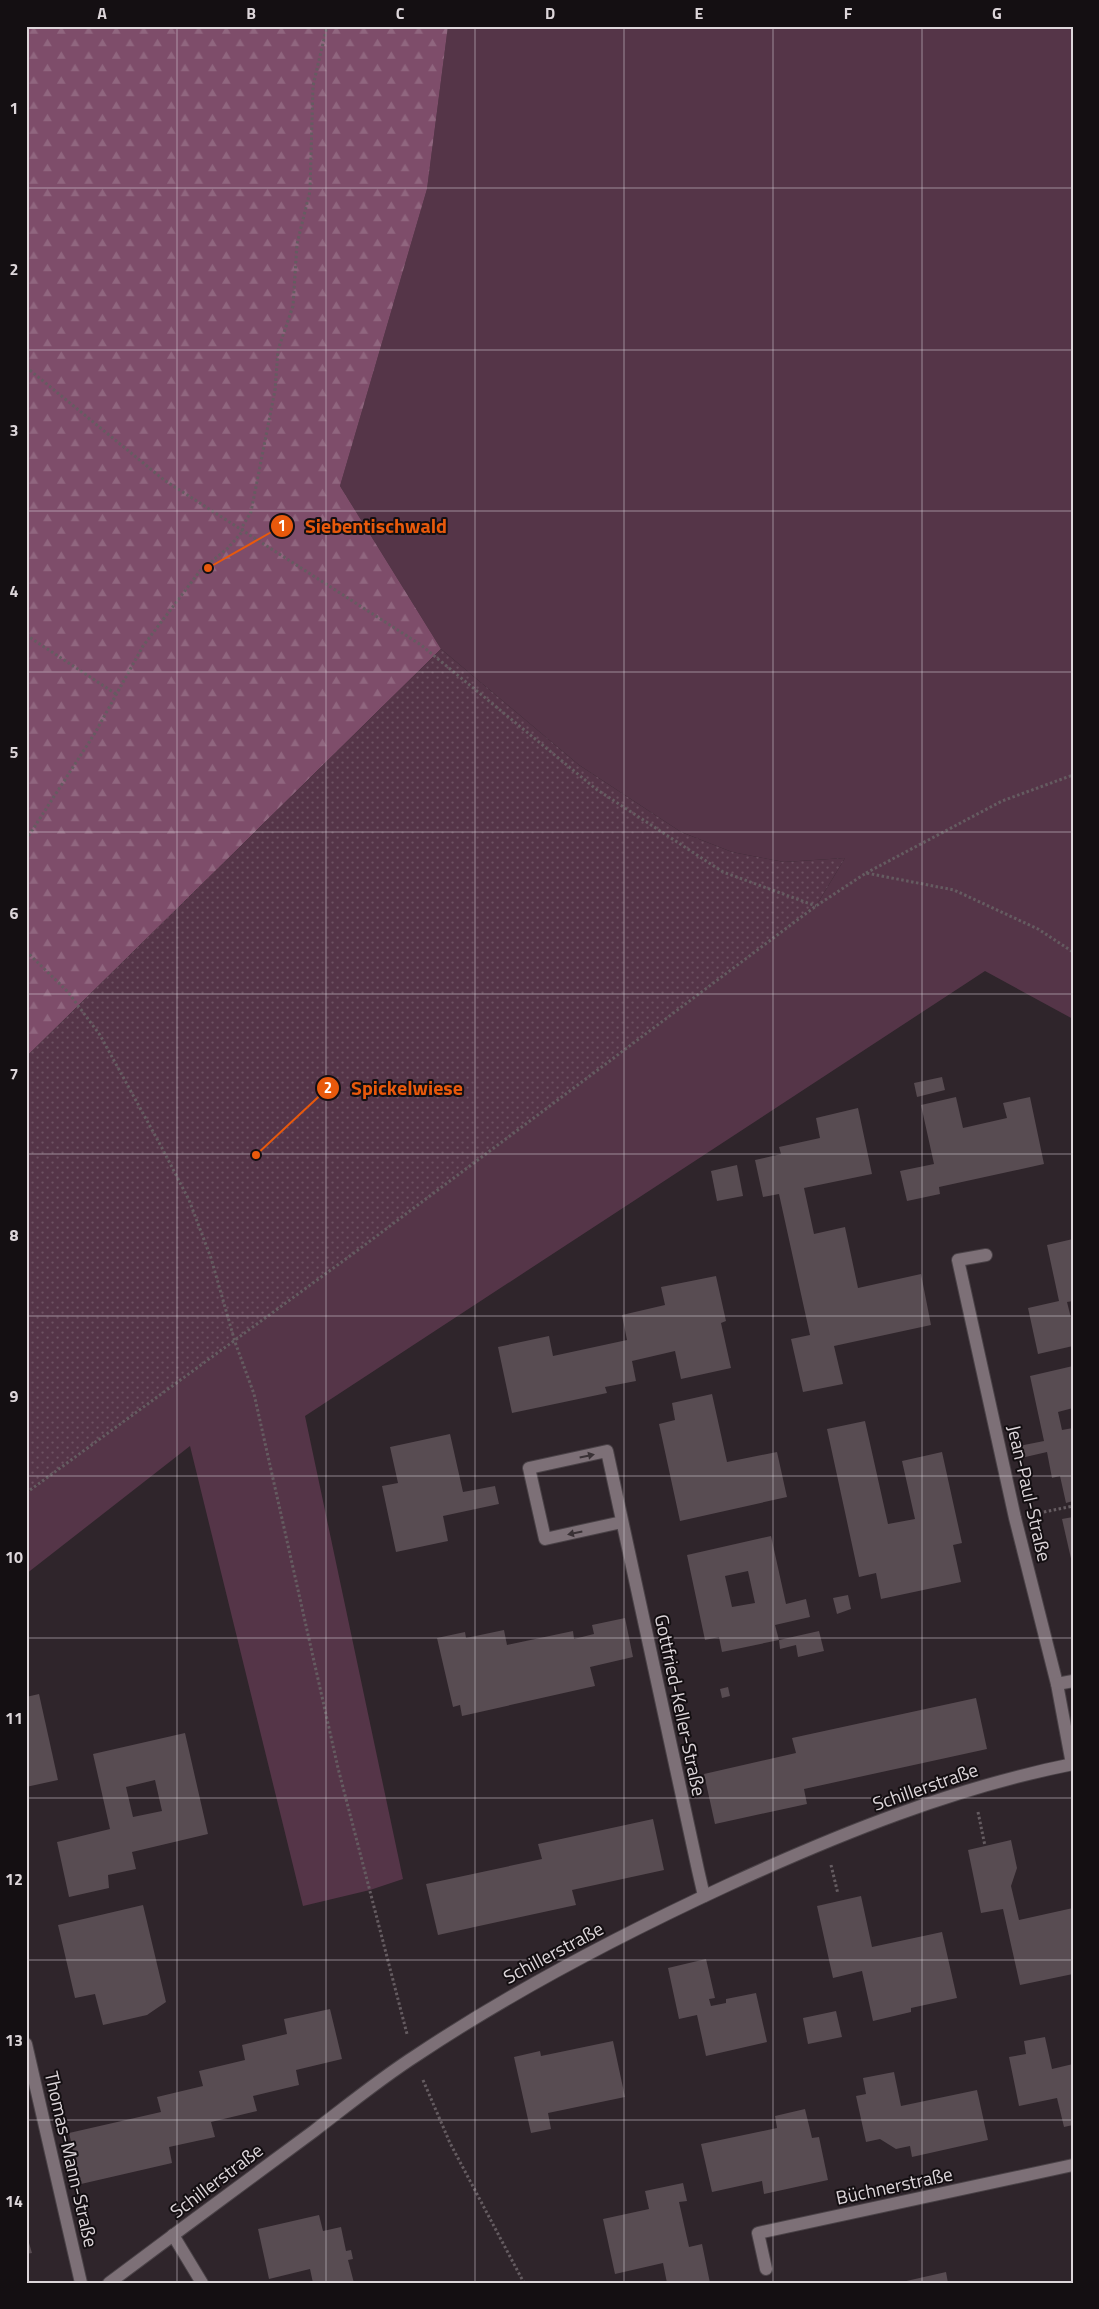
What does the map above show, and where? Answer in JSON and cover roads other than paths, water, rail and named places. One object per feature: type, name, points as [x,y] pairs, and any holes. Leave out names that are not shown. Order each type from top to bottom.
[{"type":"street","name":"Jean-Paul-Straße","points":[[986,1255],[958,1260],[1015,1518],[1057,1684],[1072,1764]]},
{"type":"street","name":"Gottfried-Keller-Straße","points":[[622,1522],[545,1539],[529,1468],[607,1451],[704,1896]]},
{"type":"street","points":[[1057,1684],[1073,1681]]},
{"type":"street","name":"Schillerstraße","points":[[109,2283],[414,2057],[489,2008],[556,1971],[627,1933],[704,1896],[843,1834],[974,1788],[1072,1764]]},
{"type":"street","name":"Thomas-Mann-Straße","points":[[26,2044],[81,2283]]},
{"type":"street","name":"Büchnerstraße","points":[[766,2269],[758,2233],[1073,2165]]},
{"type":"street","points":[[174,2235],[202,2283]]},
{"type":"place","name":"Siebentischwald","points":[[208,568]]},
{"type":"place","name":"Spickelwiese","points":[[256,1155]]}]
